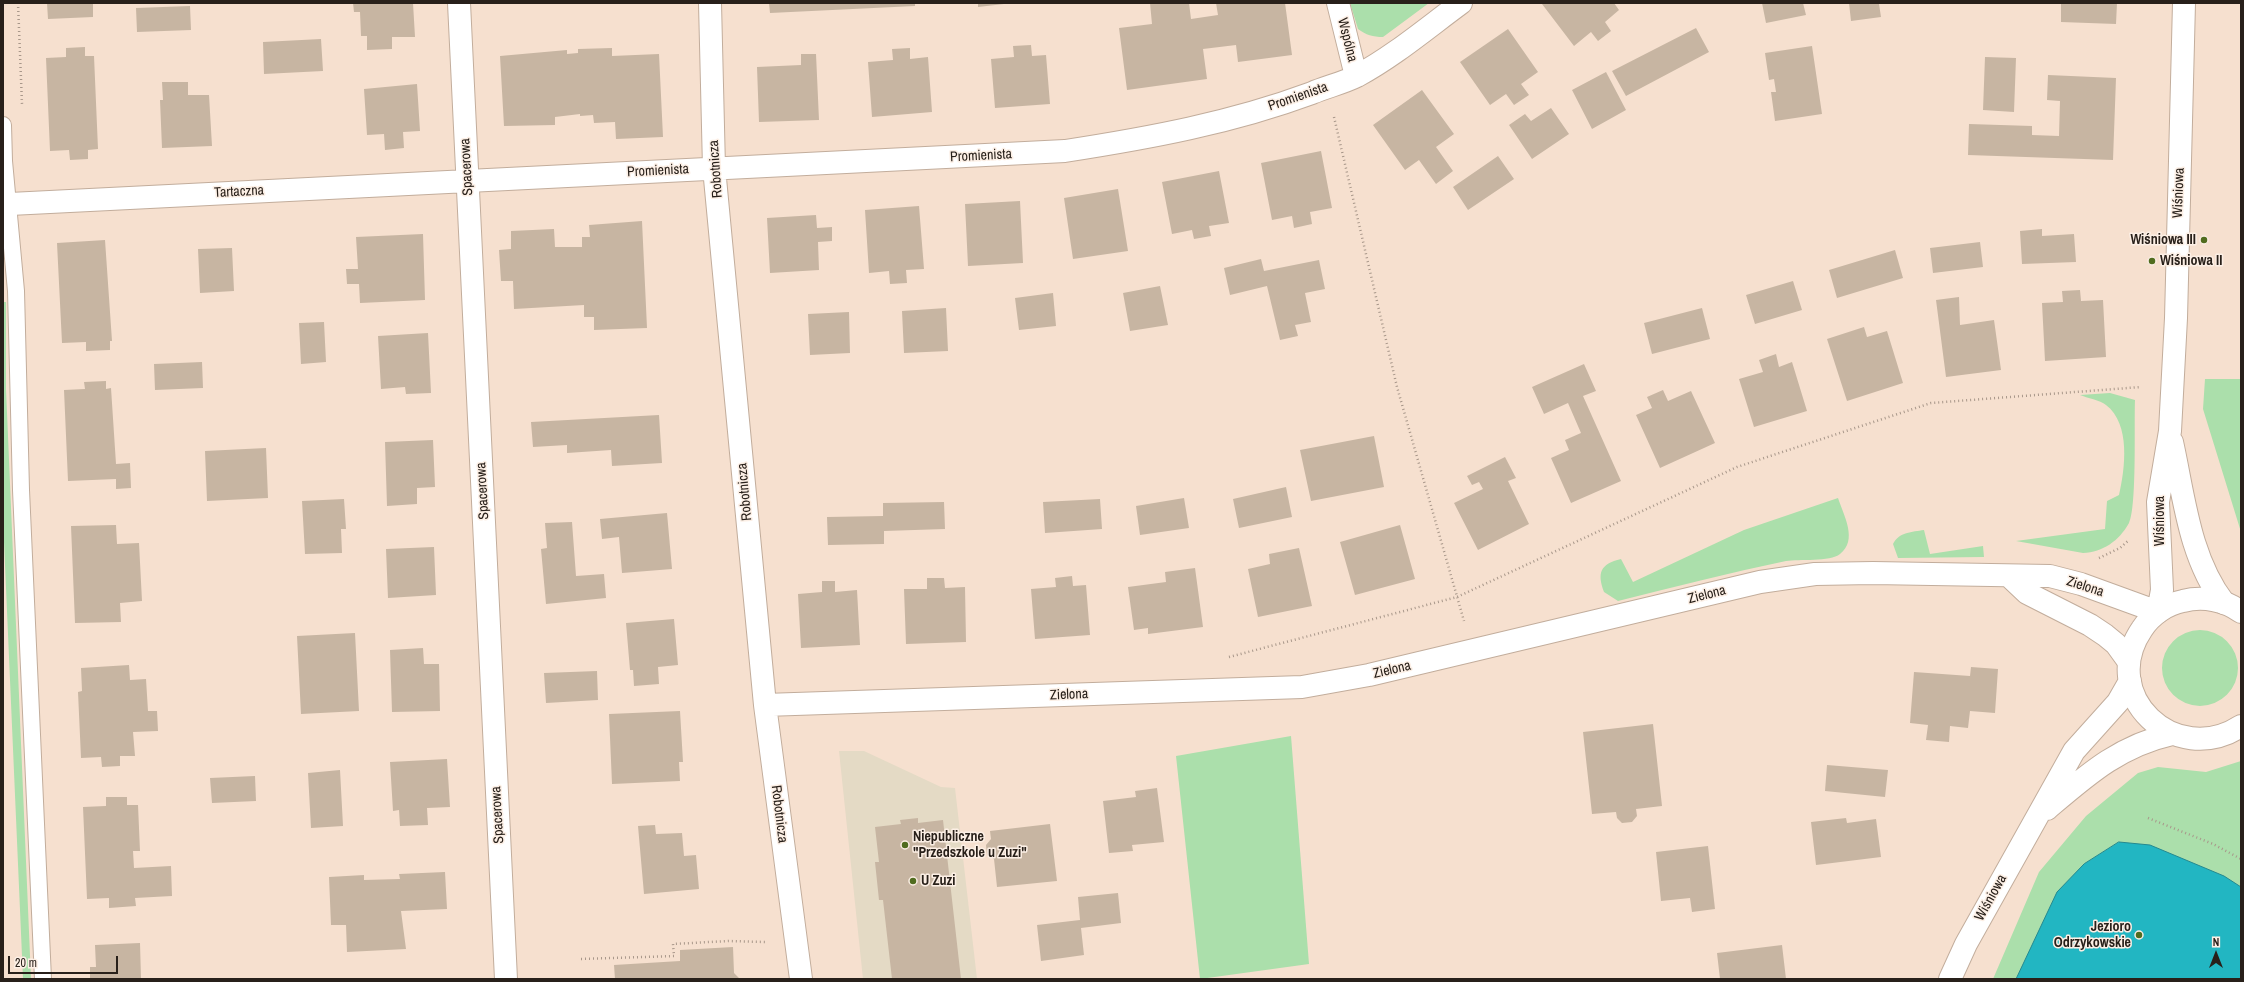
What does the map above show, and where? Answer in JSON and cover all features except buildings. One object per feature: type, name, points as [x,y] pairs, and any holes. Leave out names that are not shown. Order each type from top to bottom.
[{"type":"street","name":"Spacerowa","points":[[459,3],[506,979]]},
{"type":"street","name":"Robotnicza","points":[[710,3],[714,168],[765,704],[800,979]]},
{"type":"street","name":"Wspólna","points":[[1338,3],[1356,76]]},
{"type":"street","name":"Promienista","points":[[468,181],[714,168],[864,163],[1065,151],[1164,136],[1288,102],[1356,76],[1397,50],[1461,3]]},
{"type":"street","name":"Wiśniowa","points":[[1950,979],[1966,944],[2074,752],[2118,702],[2130,672],[2134,642],[2139,633],[2158,612],[2162,590],[2158,502],[2170,431],[2176,318],[2184,3]]},
{"type":"street","name":"Tartaczna","points":[[10,204],[468,181]]},
{"type":"street","name":"Wiśniowa","points":[[2170,431],[2197,553],[2208,580],[2234,607]]},
{"type":"street","name":"Zielona","points":[[765,704],[1302,687],[1369,675],[1472,652],[1789,576],[1873,573],[2050,576],[2158,612]]},
{"type":"street","name":"Zielona","points":[[2009,576],[2027,593],[2100,632],[2116,644],[2130,672]]},
{"type":"street","points":[[2158,612],[2185,600],[2207,599],[2234,607]]},
{"type":"street","points":[[2130,672],[2136,701],[2148,717],[2172,734],[2182,738],[2203,740],[2224,736],[2241,726]]},
{"type":"street","name":"Wiśniowa","points":[[2036,819],[2091,771],[2114,756],[2131,747],[2172,734]]},
{"type":"lane","points":[[3,125],[4,161],[10,204],[16,291],[22,511],[43,979]]},
{"type":"path","points":[[18,3],[22,106]]},
{"type":"path","points":[[1327,87],[1397,387],[1472,652]]},
{"type":"path","points":[[1221,659],[1457,597],[1736,467],[1931,403],[2142,387],[2142,395]]},
{"type":"path","points":[[2148,818],[2213,844],[2241,859]]},
{"type":"path","points":[[581,960],[674,956],[673,944],[728,941],[796,944]]},
{"type":"shaded area","name":"Niepubliczne \"Przedszkole u Zuzi\"","points":[[839,751],[864,751],[941,787],[955,788],[977,979],[863,979]]},
{"type":"green space","points":[[1350,3],[1429,3],[1383,37],[1376,37],[1364,33],[1358,29]]},
{"type":"green space","points":[[3,302],[6,302],[6,389],[31,979],[23,979],[3,519]]},
{"type":"green space","points":[[2205,379],[2241,379],[2241,532],[2203,409]]},
{"type":"green space","points":[[2110,393],[2135,400],[2135,464],[2132,514],[2129,523],[2120,535],[2110,544],[2104,548],[2090,552],[2083,553],[2016,541],[2105,529],[2107,501],[2119,495],[2124,460],[2123,435],[2114,413],[2106,405],[2097,400],[2080,395]]},
{"type":"green space","points":[[1838,498],[1846,520],[1849,535],[1845,548],[1835,557],[1786,561],[1618,601],[1604,592],[1601,580],[1602,570],[1614,561],[1621,559],[1633,582],[1744,530]]},
{"type":"green space","points":[[1924,530],[1930,554],[1983,546],[1984,557],[1898,558],[1893,544],[1896,540],[1906,533]]},
{"type":"green space","points":[[2200,630],[2214,633],[2227,641],[2235,654],[2238,668],[2235,682],[2227,695],[2214,703],[2200,706],[2186,703],[2173,695],[2165,682],[2162,668],[2165,654],[2173,641],[2186,633]]},
{"type":"green space","points":[[1291,736],[1309,964],[1200,979],[1176,756]]},
{"type":"green space","points":[[2241,761],[2241,979],[1993,979],[2039,872],[2086,816],[2138,773],[2158,767],[2206,772]]},
{"type":"water","name":"Jezioro Odrzykowskie","points":[[2119,842],[2150,845],[2224,876],[2241,887],[2241,979],[2016,979],[2057,892],[2084,864]]},
{"type":"place","name":"Wiśniowa III","points":[[2204,240]]},
{"type":"place","name":"Wiśniowa II","points":[[2152,261]]},
{"type":"place","name":"Niepubliczne \"Przedszkole u Zuzi\"","points":[[905,845]]},
{"type":"place","name":"U Zuzi","points":[[913,881]]},
{"type":"place","name":"Jezioro Odrzykowskie","points":[[2139,935]]}]
